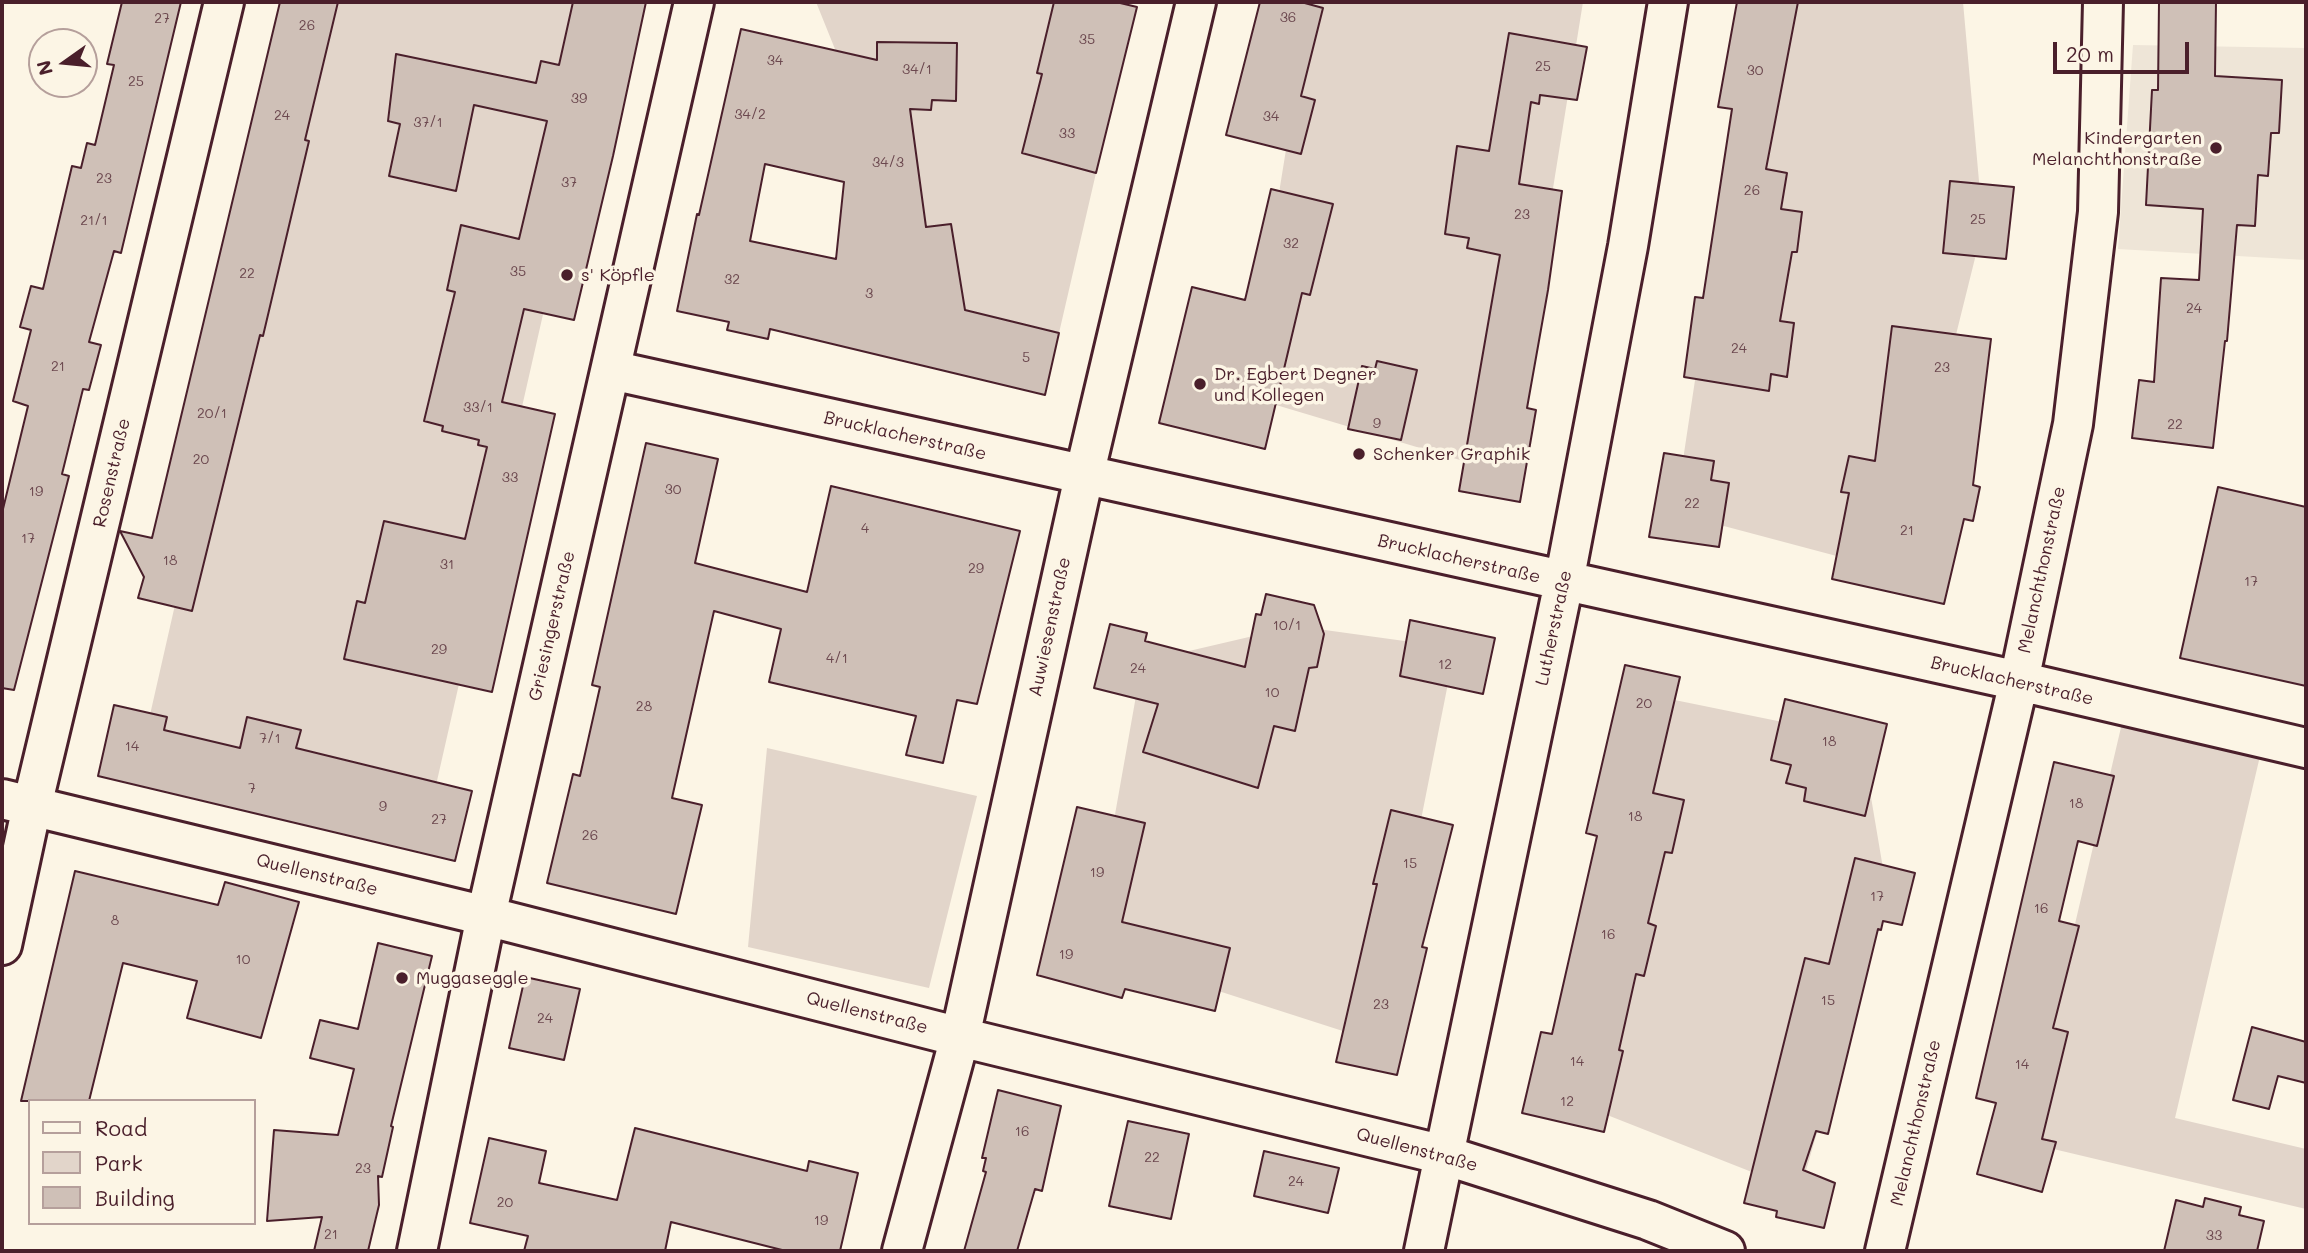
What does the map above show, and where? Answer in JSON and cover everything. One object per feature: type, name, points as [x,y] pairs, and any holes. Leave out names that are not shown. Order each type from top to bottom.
[{"type":"street","name":"Rosenstraße","points":[[2,945],[17,803],[224,2]]},
{"type":"street","name":"Griesingerstraße","points":[[417,1251],[486,916],[694,2]]},
{"type":"street","name":"Auwiesenstraße","points":[[902,1251],[960,1037],[1084,476],[1196,2]]},
{"type":"street","name":"Lutherstraße","points":[[1424,1251],[1564,582],[1628,246],[1668,2]]},
{"type":"street","name":"Melanchthonstraße","points":[[1885,1251],[2019,681],[2073,424],[2098,212],[2103,2]]},
{"type":"street","name":"Brucklacherstraße","points":[[611,370],[2019,681],[2306,748]]},
{"type":"street","name":"Quellenstraße","points":[[17,803],[486,916],[960,1037],[1444,1155],[1648,1220],[1725,1251]]},
{"type":"shaded area","name":"Kindergarten Melanchthonstraße","points":[[2133,45],[2306,48],[2306,260],[2118,249]]},
{"type":"green space","points":[[312,2],[614,2],[429,816],[142,750]]},
{"type":"green space","points":[[816,2],[1119,2],[1116,16],[1047,134],[1096,173],[1059,333],[971,346],[887,178]]},
{"type":"green space","points":[[1310,2],[1583,2],[1507,474],[1246,396]]},
{"type":"green space","points":[[1752,2],[1963,2],[1983,226],[1944,383],[1923,579],[1675,513]]},
{"type":"green space","points":[[1296,626],[1455,648],[1377,1042],[1091,950],[1142,662]]},
{"type":"green space","points":[[1655,696],[1861,738],[1887,892],[1800,1191],[1564,1098]]},
{"type":"green space","points":[[2126,706],[2264,739],[2175,1118],[2306,1149],[2306,1209],[2024,1142]]},
{"type":"green space","points":[[767,748],[977,796],[929,988],[748,947]]},
{"type":"building","points":[[122,2],[181,2],[121,253],[114,251],[89,342],[101,345],[89,390],[83,389],[62,474],[69,476],[14,690],[2,688],[2,513],[28,406],[13,401],[31,330],[20,327],[31,286],[43,289],[72,166],[81,168],[87,143],[95,145],[114,65],[107,64]]},
{"type":"building","points":[[280,2],[338,2],[305,140],[309,141],[263,336],[260,335],[192,611],[138,598],[144,577],[120,531],[152,538]]},
{"type":"building","points":[[573,2],[646,2],[574,320],[524,309],[502,402],[555,414],[492,692],[344,659],[357,601],[365,603],[384,521],[465,539],[487,447],[478,445],[479,440],[442,431],[443,426],[424,421],[455,292],[447,290],[461,225],[519,239],[547,121],[474,105],[456,191],[389,176],[400,124],[388,121],[396,54],[536,83],[541,61],[559,65]]},
{"type":"building","points":[[1054,2],[1116,2],[1137,7],[1096,173],[1022,153],[1042,74],[1037,73]]},
{"type":"building","points":[[1260,2],[1301,2],[1323,8],[1301,96],[1315,100],[1301,154],[1226,135]]},
{"type":"building","points":[[1737,2],[1798,2],[1766,169],[1787,173],[1781,209],[1802,212],[1797,252],[1792,252],[1780,321],[1794,323],[1787,377],[1771,374],[1769,391],[1684,377],[1695,297],[1703,298],[1732,109],[1718,107]]},
{"type":"building","points":[[2159,2],[2216,2],[2215,76],[2282,80],[2279,133],[2271,133],[2268,176],[2258,175],[2255,226],[2237,225],[2227,341],[2213,448],[2132,438],[2139,380],[2154,382],[2161,278],[2199,280],[2203,209],[2146,205],[2152,90],[2158,90]]},
{"type":"building","points":[[741,29],[877,60],[877,42],[957,43],[956,101],[932,100],[931,110],[910,109],[926,227],[951,224],[965,310],[1059,333],[1045,395],[770,329],[768,339],[727,330],[729,322],[677,311],[697,214],[699,215]],"holes":[[[765,164],[844,182],[836,259],[750,241]]]},
{"type":"building","points":[[1509,33],[1587,47],[1577,100],[1540,95],[1539,104],[1531,102],[1519,184],[1562,191],[1527,408],[1536,410],[1520,502],[1459,491],[1500,255],[1467,248],[1469,238],[1445,234],[1457,146],[1489,151]]},
{"type":"building","points":[[1950,181],[2014,187],[2006,259],[1943,253]]},
{"type":"building","points":[[1271,189],[1333,204],[1310,295],[1302,293],[1265,449],[1159,423],[1192,287],[1245,300]]},
{"type":"building","points":[[1892,326],[1991,339],[1973,485],[1980,487],[1973,521],[1964,519],[1944,604],[1832,579],[1849,493],[1841,492],[1849,456],[1875,461]]},
{"type":"building","points":[[1377,361],[1417,370],[1401,440],[1348,429],[1362,366],[1375,369]]},
{"type":"building","points":[[646,443],[718,459],[695,563],[807,592],[831,486],[1020,531],[977,704],[957,700],[943,763],[906,755],[916,716],[769,682],[781,629],[714,611],[672,798],[702,805],[676,914],[547,883],[573,774],[580,776],[600,687],[592,685]]},
{"type":"building","points":[[1664,453],[1714,461],[1711,480],[1729,483],[1719,547],[1649,537]]},
{"type":"building","points":[[2218,487],[2306,507],[2306,686],[2180,658]]},
{"type":"building","points":[[1266,594],[1314,605],[1324,634],[1317,667],[1309,668],[1295,731],[1274,726],[1258,788],[1143,752],[1158,704],[1094,688],[1110,624],[1147,633],[1145,641],[1245,667],[1256,614],[1261,615]]},
{"type":"building","points":[[1410,620],[1495,638],[1483,694],[1400,676]]},
{"type":"building","points":[[1625,665],[1680,677],[1653,793],[1684,800],[1672,853],[1665,852],[1648,923],[1656,926],[1644,976],[1636,974],[1619,1050],[1623,1051],[1604,1132],[1522,1113],[1541,1032],[1552,1034],[1597,836],[1586,833]]},
{"type":"building","points":[[1785,699],[1887,724],[1865,816],[1804,801],[1806,788],[1786,783],[1791,765],[1771,760]]},
{"type":"building","points":[[114,705],[167,717],[164,730],[240,748],[247,717],[301,730],[296,748],[472,791],[455,861],[98,776]]},
{"type":"building","points":[[2054,762],[2114,776],[2097,846],[2078,841],[2059,921],[2079,926],[2053,1028],[2068,1032],[2042,1139],[2056,1142],[2042,1192],[1977,1174],[1996,1103],[1976,1098]]},
{"type":"building","points":[[1077,807],[1145,823],[1122,922],[1230,948],[1215,1011],[1125,989],[1122,998],[1037,975]]},
{"type":"building","points":[[1391,810],[1453,825],[1422,947],[1427,948],[1397,1075],[1336,1062],[1377,884],[1373,884]]},
{"type":"building","points":[[1855,858],[1915,873],[1902,925],[1883,921],[1881,930],[1878,929],[1828,1134],[1816,1131],[1803,1170],[1835,1183],[1824,1228],[1776,1217],[1777,1211],[1744,1203],[1805,958],[1829,964]]},
{"type":"building","points":[[75,871],[218,905],[225,882],[299,902],[261,1038],[187,1018],[197,981],[123,963],[89,1099],[21,1101]]},
{"type":"building","points":[[378,943],[432,956],[391,1126],[393,1127],[382,1177],[378,1176],[379,1205],[368,1251],[314,1251],[322,1217],[267,1221],[274,1130],[338,1135],[354,1069],[310,1058],[320,1020],[358,1029]]},
{"type":"building","points":[[525,977],[580,989],[564,1060],[509,1048]]},
{"type":"building","points":[[2252,1027],[2306,1042],[2306,1083],[2278,1076],[2269,1109],[2233,1100]]},
{"type":"building","points":[[998,1090],[1061,1106],[1042,1191],[1035,1189],[1017,1251],[964,1251],[986,1172],[983,1171],[986,1158],[982,1158]]},
{"type":"building","points":[[1128,1121],[1189,1134],[1171,1219],[1109,1206]]},
{"type":"building","points":[[635,1128],[807,1171],[809,1161],[858,1173],[840,1251],[786,1251],[671,1222],[665,1251],[524,1251],[528,1236],[470,1223],[489,1138],[546,1151],[539,1183],[617,1200]]},
{"type":"building","points":[[1264,1151],[1339,1168],[1328,1213],[1254,1196]]},
{"type":"building","points":[[2205,1198],[2241,1207],[2239,1215],[2264,1221],[2257,1251],[2164,1251],[2176,1200],[2203,1207]]},
{"type":"place","name":"Kindergarten Melanchthonstraße","points":[[2216,148]]},
{"type":"place","name":"s' Köpfle","points":[[567,275]]},
{"type":"place","name":"Dr. Egbert Degner und Kollegen","points":[[1200,384]]},
{"type":"place","name":"Schenker Graphik","points":[[1359,454]]},
{"type":"place","name":"Muggaseggle","points":[[402,978]]}]
